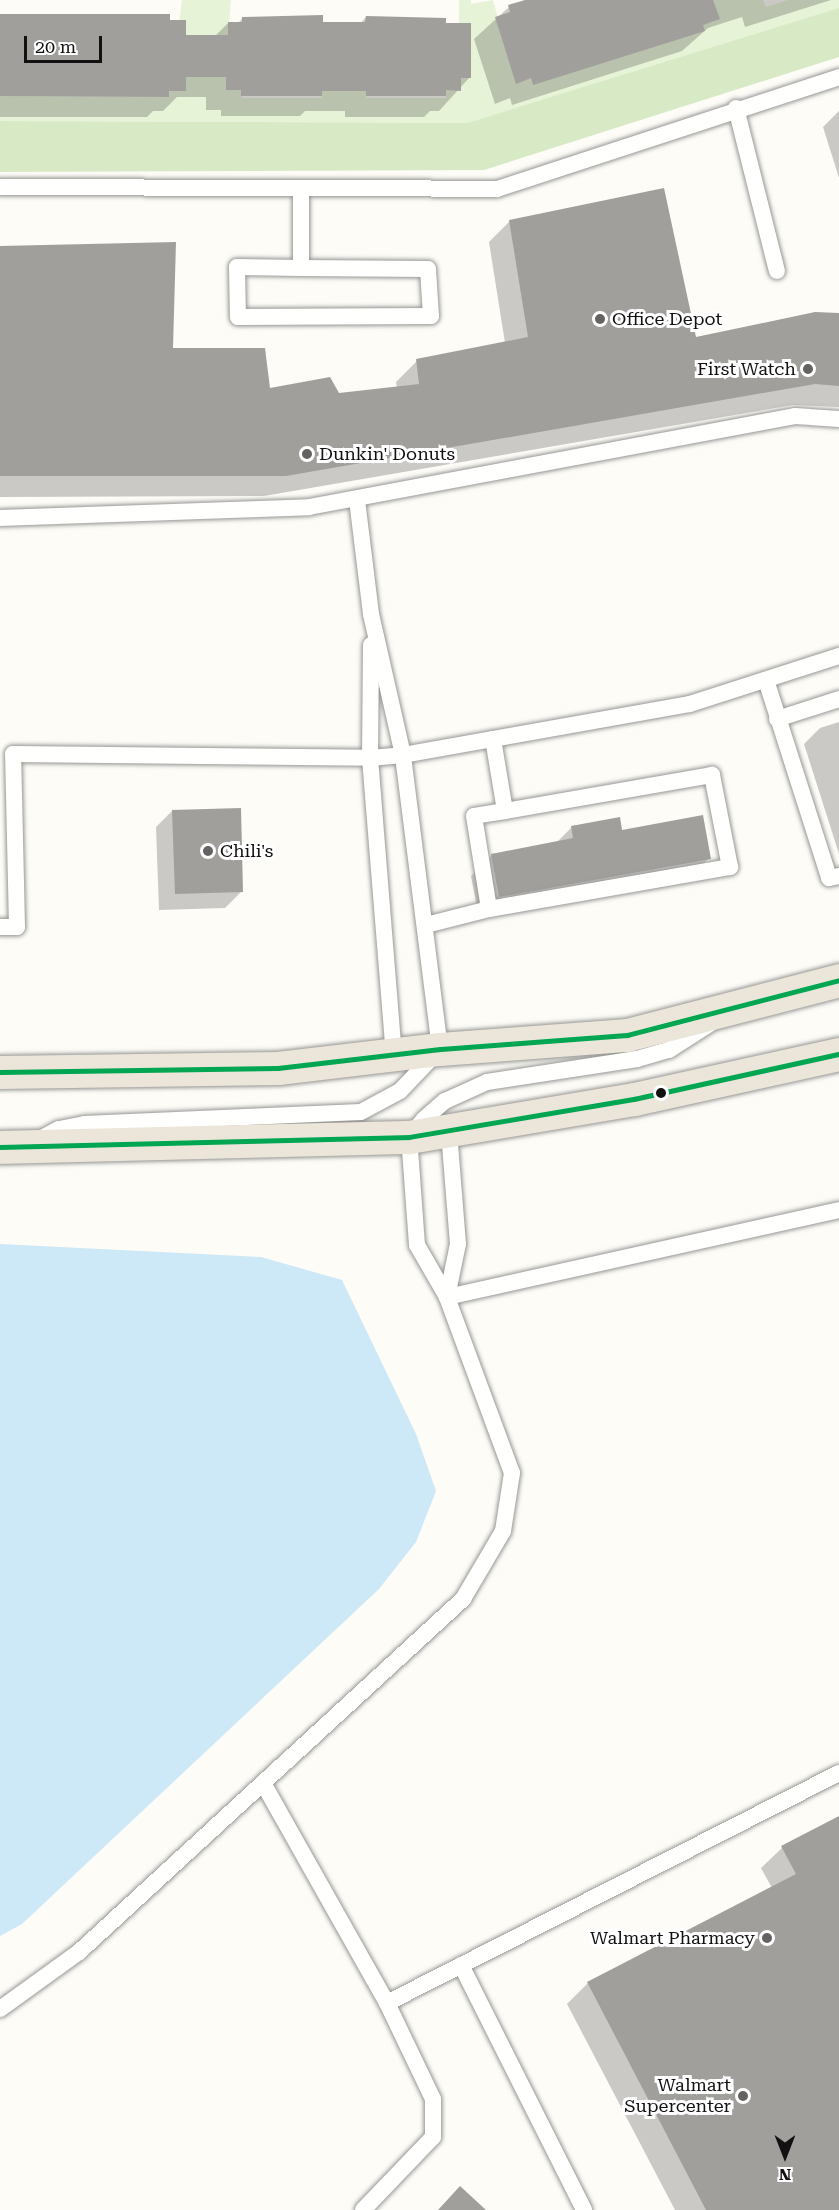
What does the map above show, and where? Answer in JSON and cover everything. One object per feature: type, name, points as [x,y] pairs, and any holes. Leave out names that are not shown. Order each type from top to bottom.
[{"type":"highway","points":[[0,1072],[278,1068],[440,1049],[627,1035],[839,980]]},
{"type":"highway","points":[[15,1147],[409,1137],[634,1100],[839,1054]]},
{"type":"lane","points":[[0,187],[497,189],[736,108],[839,77]]},
{"type":"lane","points":[[736,108],[777,271]]},
{"type":"lane","points":[[301,190],[301,268]]},
{"type":"lane","points":[[237,267],[301,268],[428,269],[431,316],[238,317],[237,267]]},
{"type":"lane","points":[[0,518],[309,507],[357,500],[795,416],[839,419]]},
{"type":"lane","points":[[15,1147],[59,1129],[84,1124],[361,1113],[400,1091],[440,1049],[403,755],[371,614],[357,500]]},
{"type":"lane","points":[[371,614],[370,758],[394,1054]]},
{"type":"lane","points":[[0,927],[17,927],[13,754],[370,758],[403,755],[690,704],[839,656]]},
{"type":"lane","points":[[766,681],[829,878],[839,876]]},
{"type":"lane","points":[[777,719],[839,699]]},
{"type":"lane","points":[[493,739],[505,811]]},
{"type":"lane","points":[[426,925],[489,909],[730,867],[712,775],[474,816],[489,909]]},
{"type":"lane","points":[[0,2009],[79,1952],[463,1599],[503,1531],[512,1473],[447,1297],[417,1245],[409,1137],[445,1101],[467,1089],[669,1050],[730,1008]]},
{"type":"lane","points":[[447,1297],[458,1244],[449,1132]]},
{"type":"lane","points":[[447,1297],[839,1210]]},
{"type":"lane","points":[[387,2003],[839,1773]]},
{"type":"lane","points":[[263,1783],[387,2003],[432,2099],[432,2137],[363,2210]]},
{"type":"lane","points":[[461,1965],[584,2210]]},
{"type":"green space","points":[[182,0],[231,0],[228,35],[218,35],[226,77],[241,90],[242,98],[322,98],[322,90],[366,91],[366,98],[446,98],[446,90],[461,90],[461,78],[471,78],[471,36],[459,23],[459,0],[471,0],[471,4],[493,0],[516,83],[531,78],[533,84],[719,19],[713,0],[763,0],[766,7],[788,0],[839,0],[839,10],[467,123],[0,121],[0,96],[169,97]]},
{"type":"green space","points":[[839,8],[839,57],[484,170],[0,172],[0,121],[467,123]]},
{"type":"water","points":[[0,1244],[261,1257],[342,1280],[416,1434],[436,1491],[416,1542],[379,1589],[22,1924],[0,1936]]},
{"type":"building","points":[[525,0],[713,0],[720,19],[703,25],[705,31],[533,85],[531,78],[516,84],[495,17],[510,12],[508,5]]},
{"type":"building","points":[[0,14],[170,14],[170,20],[186,20],[186,35],[228,35],[228,22],[242,22],[242,17],[323,15],[323,22],[365,22],[366,16],[446,18],[446,23],[471,23],[471,78],[461,78],[461,91],[446,90],[446,96],[366,96],[366,91],[322,91],[322,96],[241,96],[241,90],[226,90],[226,77],[186,77],[186,91],[169,91],[169,97],[0,96]]},
{"type":"building","points":[[664,188],[696,337],[815,312],[839,313],[839,386],[815,384],[286,476],[0,476],[0,246],[176,242],[173,348],[265,348],[270,388],[330,377],[339,393],[419,384],[416,359],[528,337],[509,220]]},
{"type":"building","name":"Chili's","points":[[241,808],[243,892],[175,894],[172,810]]},
{"type":"building","points":[[703,815],[711,859],[499,897],[491,854],[573,838],[571,826],[620,817],[622,830]]},
{"type":"building","name":"Walmart Supercenter","points":[[839,1816],[839,2210],[706,2210],[587,1982],[796,1874],[781,1846]]},
{"type":"building","points":[[460,2186],[486,2210],[438,2210]]},
{"type":"transit line","points":[[0,1072],[278,1068],[440,1049],[627,1035],[839,980]]},
{"type":"transit line","points":[[0,1147],[409,1137],[634,1099],[839,1054]]},
{"type":"place","name":"Office Depot","points":[[600,319]]},
{"type":"place","name":"First Watch","points":[[808,369]]},
{"type":"place","name":"Dunkin' Donuts","points":[[307,454]]},
{"type":"place","name":"Chili's","points":[[208,851]]},
{"type":"place","name":"Walmart Pharmacy","points":[[767,1938]]},
{"type":"place","name":"Walmart Supercenter","points":[[743,2096]]}]
